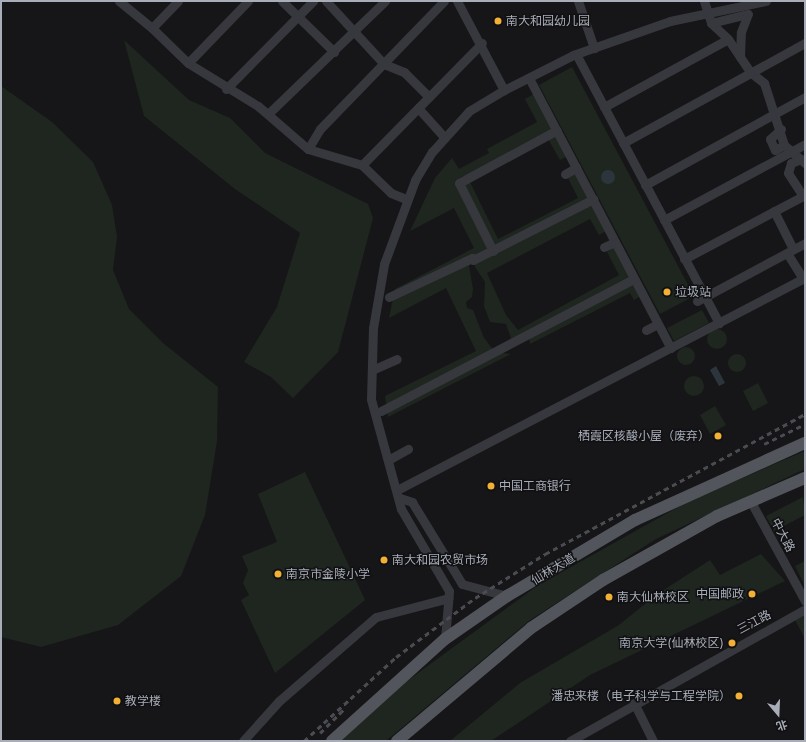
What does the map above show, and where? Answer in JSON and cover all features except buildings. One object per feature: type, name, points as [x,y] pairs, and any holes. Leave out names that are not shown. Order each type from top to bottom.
[{"type":"main road","name":"仙林大道","points":[[332,741],[445,639],[507,596],[636,520],[805,443]]},
{"type":"main road","points":[[397,741],[532,627],[657,548],[751,502],[805,478]]},
{"type":"street","points":[[119,1],[152,28],[188,63],[268,114],[308,149],[362,165],[391,193],[406,199]]},
{"type":"street","points":[[152,28],[178,1]]},
{"type":"street","points":[[188,63],[248,1]]},
{"type":"street","points":[[282,1],[334,52]]},
{"type":"street","points":[[226,88],[313,1]]},
{"type":"street","points":[[326,1],[353,33],[384,64],[404,72],[429,97]]},
{"type":"street","points":[[268,114],[334,52],[385,1]]},
{"type":"street","points":[[308,149],[320,129],[444,1]]},
{"type":"street","points":[[457,1],[482,43],[504,90]]},
{"type":"street","points":[[578,1],[594,48]]},
{"type":"street","points":[[704,1],[711,23],[728,39],[750,72],[764,83],[774,114],[781,129],[784,145],[800,156]]},
{"type":"street","points":[[445,639],[449,591],[401,509],[399,494],[374,415],[372,370],[373,328],[384,264],[406,199],[426,162],[469,111],[504,90],[576,54],[670,21],[766,1]]},
{"type":"street","points":[[711,23],[748,14],[741,32],[740,58]]},
{"type":"street","points":[[604,107],[728,39]]},
{"type":"street","points":[[362,165],[482,43]]},
{"type":"street","points":[[623,143],[805,43]]},
{"type":"street","points":[[576,54],[684,259],[701,299],[718,323]]},
{"type":"street","points":[[529,78],[671,348]]},
{"type":"street","points":[[645,184],[805,98]]},
{"type":"street","points":[[418,108],[445,138]]},
{"type":"street","points":[[781,129],[770,139],[774,150],[784,145]]},
{"type":"street","points":[[492,250],[459,182],[557,130]]},
{"type":"street","points":[[684,259],[804,195],[788,173],[791,164],[800,156],[805,144]]},
{"type":"street","points":[[664,220],[800,156]]},
{"type":"street","points":[[565,174],[576,168]]},
{"type":"street","points":[[390,297],[492,250],[592,199]]},
{"type":"street","points":[[399,494],[718,323],[804,279],[790,251],[774,211]]},
{"type":"street","points":[[604,247],[615,242]]},
{"type":"street","points":[[701,299],[805,243]]},
{"type":"street","points":[[381,411],[634,279]]},
{"type":"street","points":[[646,330],[658,324]]},
{"type":"street","points":[[372,370],[397,359]]},
{"type":"street","points":[[388,460],[408,449]]},
{"type":"street","points":[[399,494],[412,502],[462,584],[507,596]]},
{"type":"street","name":"中大路","points":[[751,502],[805,601]]},
{"type":"street","points":[[243,741],[279,701],[376,617],[449,598]]},
{"type":"street","name":"三江路","points":[[570,741],[634,703],[805,609]]},
{"type":"street","points":[[634,703],[653,741]]},
{"type":"shaded area","points":[[124,40],[189,100],[230,118],[265,153],[368,204],[373,218],[338,352],[293,398],[271,377],[244,362],[277,307],[300,233],[235,189],[144,116]]},
{"type":"shaded area","points":[[572,67],[694,296],[660,314],[539,85]]},
{"type":"shaded area","points":[[1,86],[52,122],[93,162],[112,205],[117,237],[113,270],[129,309],[163,343],[218,387],[217,441],[205,515],[181,576],[118,625],[41,647],[1,637]]},
{"type":"shaded area","points":[[534,94],[568,156],[560,160],[548,139],[470,182],[498,239],[578,198],[568,178],[576,174],[606,231],[599,235],[590,219],[487,273],[506,315],[518,330],[619,275],[607,252],[615,247],[641,296],[634,300],[630,293],[530,344],[529,334],[517,340],[511,338],[506,324],[490,322],[484,306],[485,282],[475,267],[475,260],[468,260],[473,289],[472,297],[466,302],[467,308],[473,310],[484,338],[495,352],[511,354],[388,417],[385,396],[476,351],[446,288],[389,318],[395,289],[474,248],[454,208],[410,231],[435,178],[452,158],[459,169],[489,153],[487,149],[537,122],[525,99]],"holes":[[[463,176],[466,202],[455,181]]]},
{"type":"shaded area","points":[[605,170],[611,170],[615,174],[615,180],[611,184],[605,184],[601,180],[601,174]]},
{"type":"shaded area","points":[[702,310],[709,323],[674,341],[667,328]]},
{"type":"shaded area","points":[[717,329],[724,332],[727,339],[724,346],[717,349],[710,346],[707,339],[710,332]]},
{"type":"shaded area","points":[[682,347],[690,347],[695,352],[693,363],[690,365],[682,365],[677,360],[677,352]]},
{"type":"shaded area","points":[[737,354],[743,357],[746,363],[743,369],[737,372],[731,369],[728,363],[731,357]]},
{"type":"shaded area","points":[[716,366],[725,383],[719,386],[710,370]]},
{"type":"shaded area","points":[[694,376],[701,379],[704,386],[701,393],[694,396],[687,393],[684,386],[687,379]]},
{"type":"shaded area","points":[[758,383],[768,403],[753,411],[743,391]]},
{"type":"shaded area","points":[[715,406],[726,425],[710,434],[700,415]]},
{"type":"shaded area","points":[[805,451],[805,469],[656,539],[530,620],[386,741],[340,741],[407,681],[537,586],[689,501]]},
{"type":"shaded area","points":[[305,472],[365,600],[275,673],[241,600],[249,595],[243,583],[248,570],[242,556],[277,542],[258,494]]},
{"type":"shaded area","points":[[803,497],[805,515],[774,531],[766,516]]},
{"type":"shaded area","points":[[761,554],[785,581],[590,675],[491,741],[450,741],[520,683],[619,625],[656,595],[710,560],[720,575]]},
{"type":"shaded area","points":[[805,561],[805,586],[795,566]]},
{"type":"shaded area","points":[[805,615],[805,639],[795,620]]},
{"type":"railway","points":[[304,741],[396,657],[475,598],[545,554],[805,414]]},
{"type":"railway","points":[[764,444],[805,424]]},
{"type":"railway","points":[[320,733],[343,710]]},
{"type":"place","name":"南大和园幼儿园","points":[[498,21]]},
{"type":"place","name":"垃圾站","points":[[667,292]]},
{"type":"place","name":"栖霞区核酸小屋（废弃）","points":[[718,436]]},
{"type":"place","name":"中国工商银行","points":[[491,486]]},
{"type":"place","name":"南大和园农贸市场","points":[[384,560]]},
{"type":"place","name":"南京市金陵小学","points":[[278,574]]},
{"type":"place","name":"中国邮政","points":[[752,594]]},
{"type":"place","name":"南大仙林校区","points":[[609,597]]},
{"type":"place","name":"南京大学(仙林校区)","points":[[732,643]]},
{"type":"place","name":"潘忠来楼（电子科学与工程学院）","points":[[739,696]]},
{"type":"place","name":"教学楼","points":[[117,701]]}]
